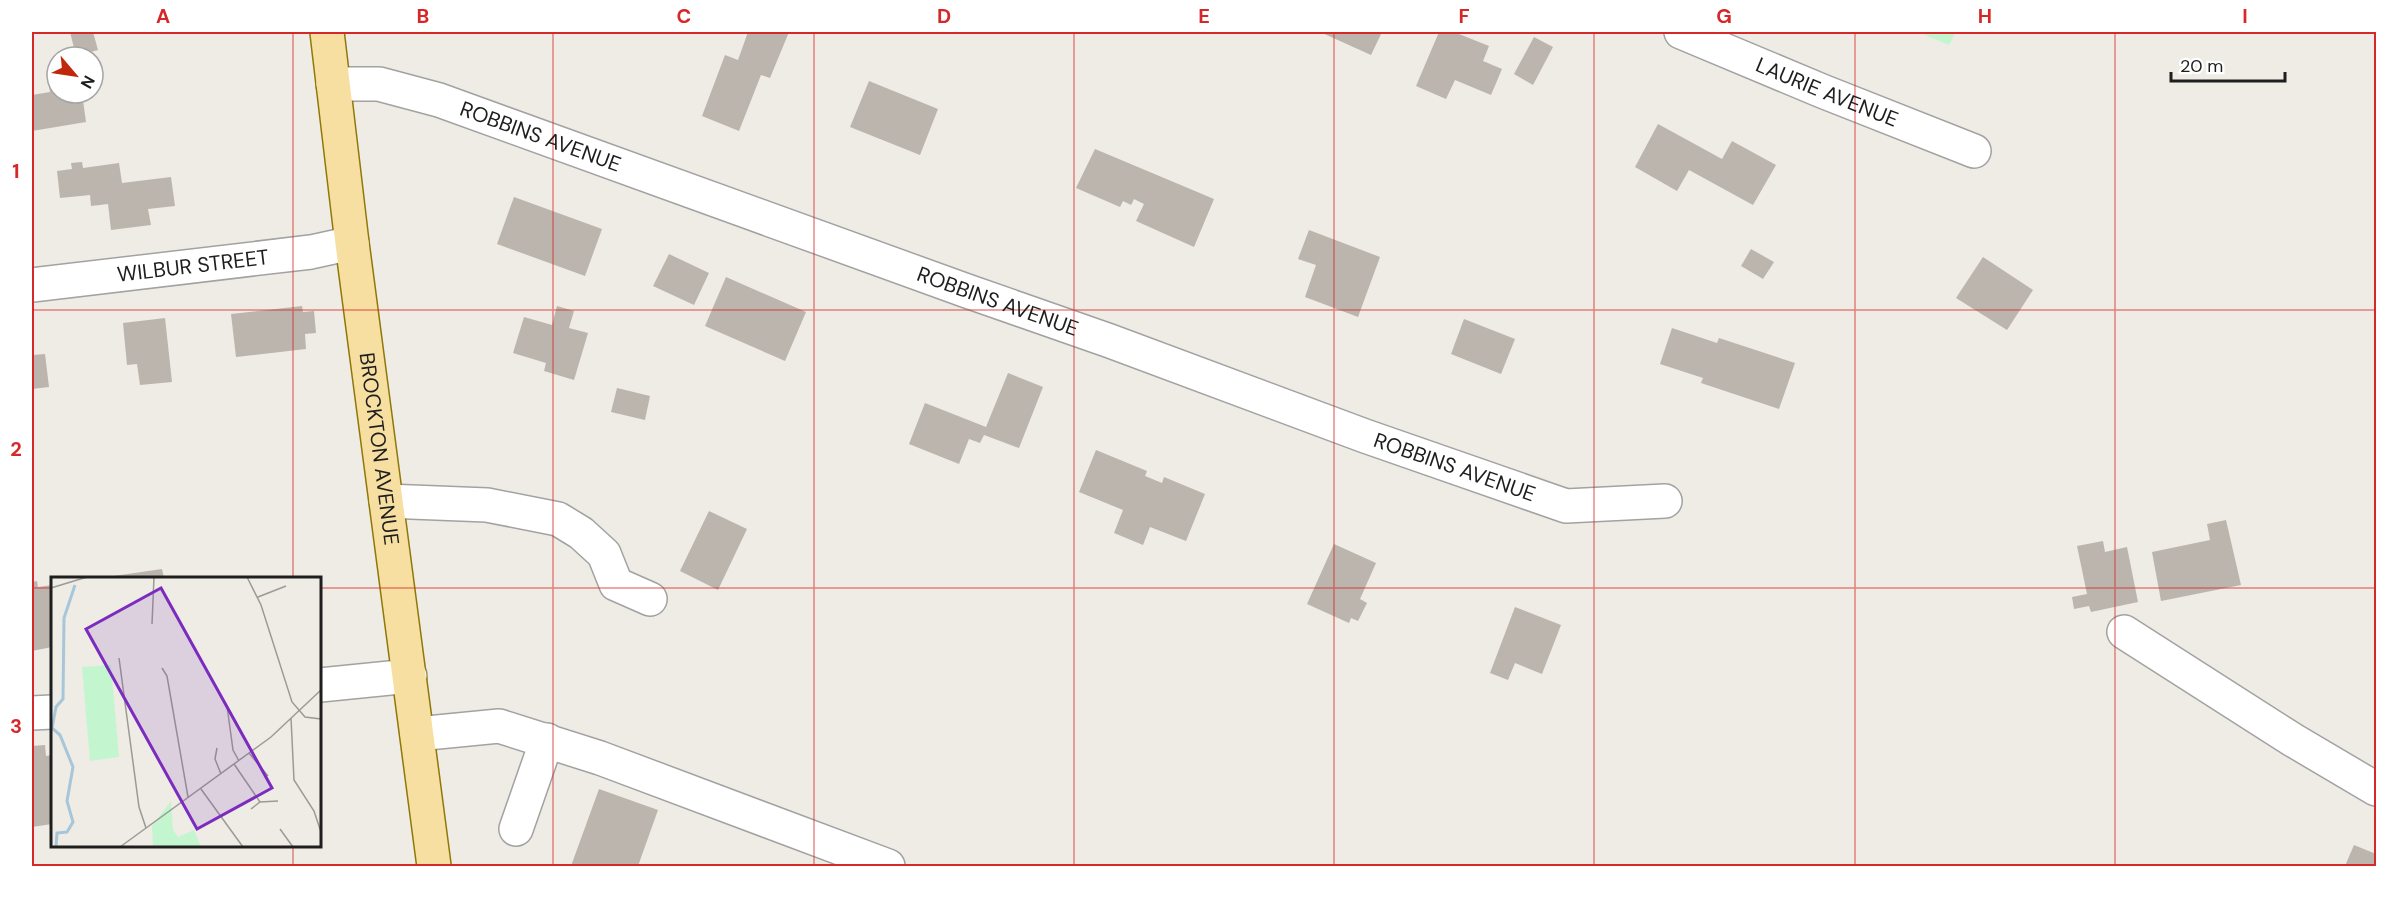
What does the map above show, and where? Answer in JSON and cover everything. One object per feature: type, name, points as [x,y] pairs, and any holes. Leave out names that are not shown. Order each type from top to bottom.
[{"type":"main road","name":"BROCKTON AVENUE","points":[[327,32],[352,243],[434,867]]},
{"type":"street","name":"LAURIE AVENUE","points":[[1681,32],[1974,151]]},
{"type":"street","name":"ROBBINS AVENUE","points":[[333,84],[380,84],[439,100],[1110,341],[1354,432],[1566,506],[1665,501]]},
{"type":"street","name":"WILBUR STREET","points":[[32,285],[311,252],[352,243]]},
{"type":"street","points":[[386,501],[487,505],[558,519],[581,533],[604,554],[616,584],[650,598]]},
{"type":"street","points":[[2124,632],[2293,740],[2376,789]]},
{"type":"street","points":[[321,685],[410,676]]},
{"type":"street","points":[[32,713],[51,712]]},
{"type":"street","points":[[417,734],[499,726],[548,740],[888,867]]},
{"type":"street","points":[[516,829],[548,740]]},
{"type":"green space","points":[[1918,32],[1956,32],[1949,45]]},
{"type":"building","points":[[70,32],[93,32],[97,45],[73,45]]},
{"type":"building","points":[[748,32],[789,32],[770,78],[761,75],[739,131],[702,116],[725,55],[738,60]]},
{"type":"building","points":[[1320,32],[1382,32],[1371,55]]},
{"type":"building","points":[[1439,32],[1454,32],[1489,46],[1483,61],[1502,69],[1491,95],[1455,80],[1446,99],[1416,86]]},
{"type":"building","points":[[1534,37],[1553,47],[1533,85],[1514,74]]},
{"type":"building","points":[[869,81],[938,109],[920,155],[850,127]]},
{"type":"building","points":[[45,93],[45,105],[84,105],[86,122],[32,131],[32,95]]},
{"type":"building","points":[[1658,124],[1722,159],[1732,141],[1776,165],[1753,205],[1689,170],[1677,191],[1635,167]]},
{"type":"building","points":[[1095,149],[1214,199],[1194,247],[1136,221],[1144,204],[1134,199],[1131,205],[1123,201],[1120,207],[1076,188]]},
{"type":"building","points":[[82,162],[83,168],[119,163],[122,183],[171,177],[175,206],[148,209],[151,225],[111,230],[108,204],[91,206],[90,195],[60,198],[57,171],[72,169],[71,163]]},
{"type":"building","points":[[514,197],[602,229],[585,276],[497,244]]},
{"type":"building","points":[[1309,230],[1380,257],[1358,317],[1305,297],[1316,265],[1298,259]]},
{"type":"building","points":[[1751,249],[1774,262],[1763,279],[1741,266]]},
{"type":"building","points":[[669,254],[709,273],[694,305],[653,286]]},
{"type":"building","points":[[1983,257],[2033,290],[2007,330],[1956,298]]},
{"type":"building","points":[[726,277],[806,312],[785,361],[705,326]]},
{"type":"building","points":[[302,306],[303,312],[314,311],[316,333],[305,334],[306,349],[236,357],[231,314]]},
{"type":"building","points":[[557,306],[574,311],[569,328],[588,333],[574,380],[544,371],[546,363],[513,353],[524,317],[552,325]]},
{"type":"building","points":[[165,318],[172,382],[140,385],[137,364],[127,365],[123,323]]},
{"type":"building","points":[[1464,319],[1515,339],[1501,374],[1451,354]]},
{"type":"building","points":[[1672,328],[1717,343],[1719,338],[1795,363],[1779,409],[1701,383],[1703,378],[1660,364]]},
{"type":"building","points":[[45,354],[49,387],[32,389],[32,355]]},
{"type":"building","points":[[1008,373],[1043,387],[1019,448],[984,435],[980,443],[969,439],[959,464],[909,444],[925,403],[986,427]]},
{"type":"building","points":[[617,388],[650,396],[645,420],[611,412]]},
{"type":"building","points":[[1096,450],[1147,471],[1145,476],[1162,483],[1164,477],[1205,494],[1186,541],[1150,527],[1143,545],[1114,533],[1123,510],[1079,492]]},
{"type":"building","points":[[709,511],[747,529],[718,590],[680,571]]},
{"type":"building","points":[[2226,520],[2241,585],[2161,601],[2152,552],[2210,540],[2207,524]]},
{"type":"building","points":[[2103,541],[2105,552],[2127,547],[2138,602],[2091,612],[2089,606],[2074,609],[2072,597],[2087,594],[2077,546]]},
{"type":"building","points":[[1334,544],[1376,563],[1360,599],[1367,603],[1358,621],[1351,618],[1349,623],[1307,604]]},
{"type":"building","points":[[162,569],[164,577],[107,577]]},
{"type":"building","points":[[37,581],[38,587],[51,585],[51,647],[32,651],[32,582]]},
{"type":"building","points":[[1515,607],[1561,625],[1542,674],[1515,663],[1508,680],[1490,673]]},
{"type":"building","points":[[45,745],[46,756],[51,755],[51,824],[32,827],[32,746]]},
{"type":"building","points":[[599,789],[658,810],[638,866],[571,866]]},
{"type":"building","points":[[2354,845],[2376,854],[2376,866],[2345,866]]}]
